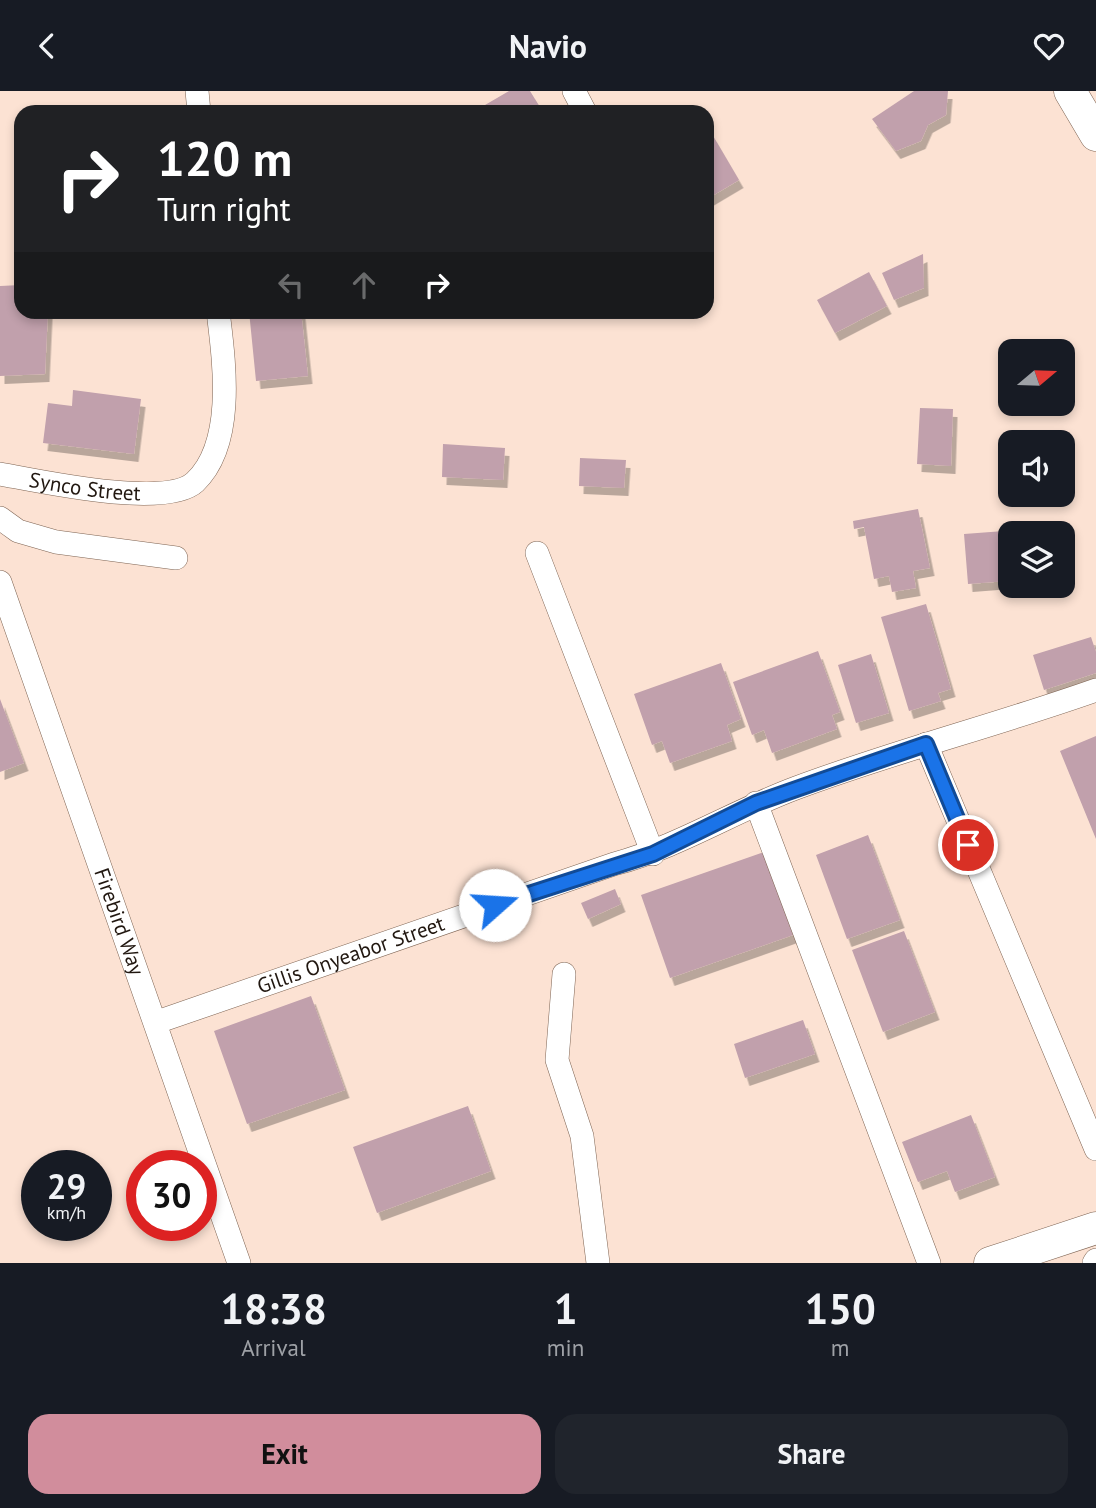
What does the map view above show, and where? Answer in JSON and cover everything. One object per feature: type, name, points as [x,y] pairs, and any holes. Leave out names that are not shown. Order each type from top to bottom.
[{"type":"street","points":[[1070,91],[1096,135]]},
{"type":"street","name":"Synco Street","points":[[0,474],[117,493],[169,492],[194,484],[211,459],[221,425],[225,398],[220,319]]},
{"type":"street","points":[[0,518],[18,531],[56,542],[176,558]]},
{"type":"street","points":[[537,553],[653,854]]},
{"type":"street","name":"Firebird Way","points":[[0,582],[157,1022],[239,1263]]},
{"type":"street","name":"Gillis Onyeabor Street","points":[[157,1022],[601,869],[653,854],[756,803],[926,744],[1096,690]]},
{"type":"street","points":[[926,744],[1096,1149]]},
{"type":"street","points":[[756,803],[929,1263]]},
{"type":"street","points":[[564,974],[556,1060],[582,1136],[598,1263]]},
{"type":"street","points":[[990,1263],[1096,1228]]},
{"type":"building","points":[[509,91],[530,91],[539,105],[485,105]]},
{"type":"building","points":[[914,91],[948,91],[946,115],[928,125],[921,141],[896,151],[872,119]]},
{"type":"building","points":[[714,137],[739,180],[714,195]]},
{"type":"building","points":[[923,254],[924,288],[894,300],[882,273]]},
{"type":"building","points":[[869,272],[887,306],[835,333],[817,300]]},
{"type":"building","points":[[14,285],[14,319],[48,319],[45,374],[0,376],[0,286]]},
{"type":"building","points":[[250,319],[302,319],[308,376],[256,381]]},
{"type":"building","points":[[73,390],[141,399],[134,454],[43,443],[48,403],[72,406]]},
{"type":"building","points":[[920,408],[953,409],[951,466],[917,464]]},
{"type":"building","points":[[443,444],[505,448],[503,480],[442,477]]},
{"type":"building","points":[[580,458],[626,460],[624,488],[579,486]]},
{"type":"building","points":[[918,509],[930,568],[913,571],[916,588],[892,592],[889,576],[874,579],[864,527],[854,529],[853,521]]},
{"type":"building","points":[[998,531],[998,582],[968,584],[964,534]]},
{"type":"building","points":[[926,604],[951,689],[938,693],[941,701],[909,711],[881,617]]},
{"type":"building","points":[[1091,637],[1096,652],[1096,673],[1044,690],[1033,655]]},
{"type":"building","points":[[818,651],[840,712],[832,715],[837,729],[772,753],[764,730],[752,735],[733,682]]},
{"type":"building","points":[[871,654],[889,713],[856,723],[838,665]]},
{"type":"building","points":[[721,663],[741,719],[727,725],[732,741],[670,763],[662,741],[652,745],[634,694]]},
{"type":"building","points":[[0,699],[24,763],[0,772]]},
{"type":"building","points":[[1096,736],[1096,839],[1060,751]]},
{"type":"building","points":[[868,835],[900,920],[847,939],[816,855]]},
{"type":"building","points":[[764,852],[793,935],[670,978],[641,895]]},
{"type":"building","points":[[615,889],[621,904],[588,919],[581,903]]},
{"type":"building","points":[[904,931],[935,1012],[883,1032],[852,950]]},
{"type":"building","points":[[311,996],[345,1090],[247,1124],[214,1031]]},
{"type":"building","points":[[803,1020],[815,1054],[745,1078],[734,1044]]},
{"type":"building","points":[[468,1106],[491,1171],[377,1213],[353,1147]]},
{"type":"building","points":[[971,1115],[995,1177],[955,1192],[947,1171],[918,1182],[902,1142]]},
{"type":"route","points":[[495,905],[614,864],[653,854],[756,803],[926,744],[968,845]]}]
